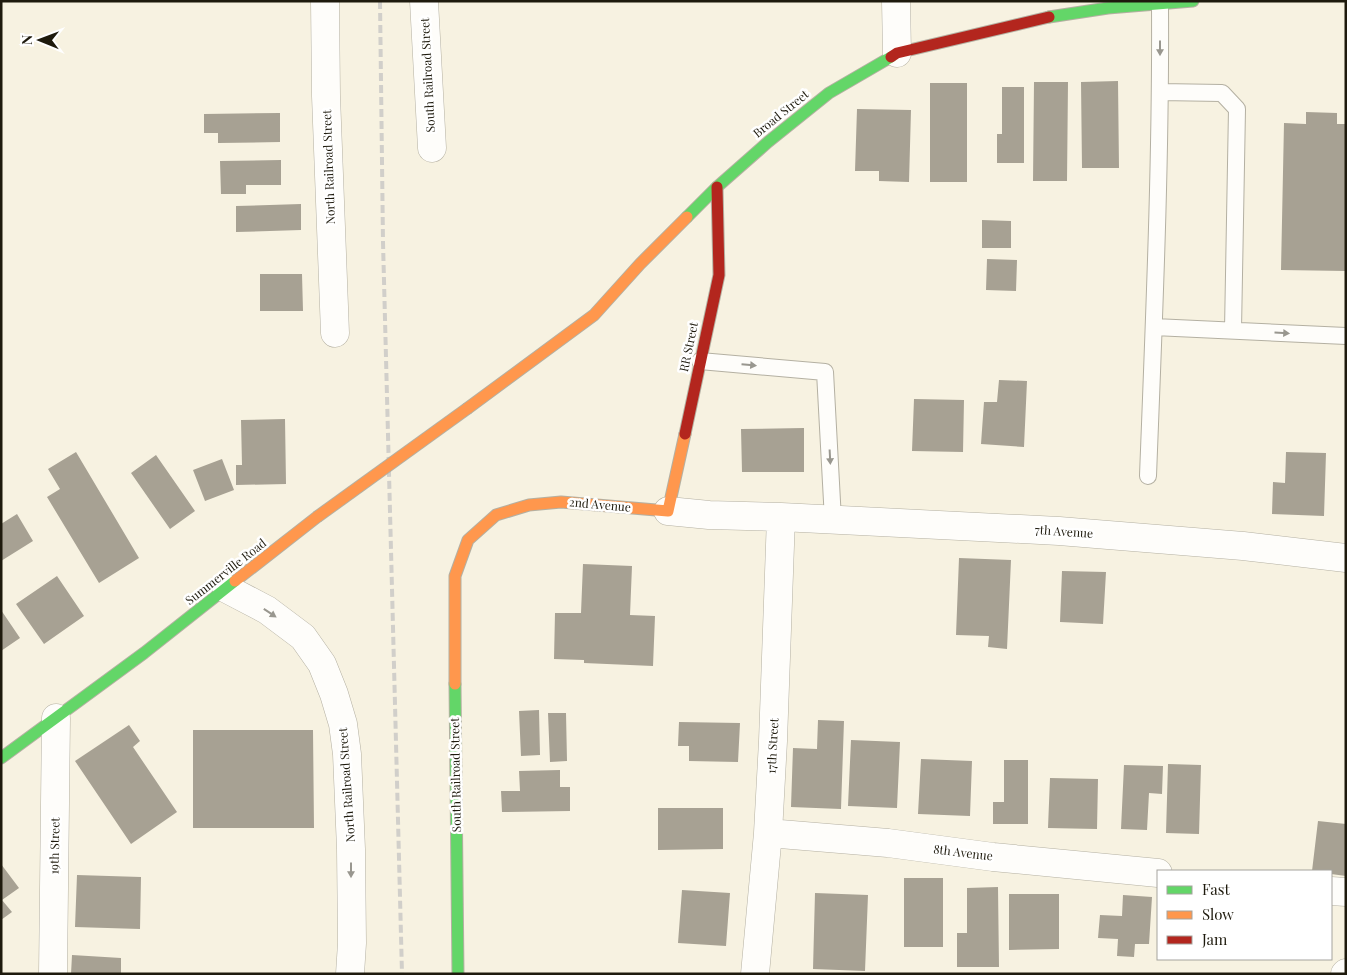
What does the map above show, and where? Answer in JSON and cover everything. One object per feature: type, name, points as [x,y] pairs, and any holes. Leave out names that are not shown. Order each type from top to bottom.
[{"type":"main road","name":"Broad Street","points":[[468,408],[594,315],[640,264],[717,187],[768,142],[829,93],[897,52],[1047,17],[1108,8],[1193,1]]},
{"type":"main road","name":"RR Street","points":[[668,511],[719,275],[717,187]]},
{"type":"main road","name":"Summerville Road","points":[[1,758],[152,647],[317,517],[468,408]]},
{"type":"main road","name":"2nd Avenue","points":[[455,576],[468,540],[496,515],[529,505],[561,502],[668,511]]},
{"type":"main road","name":"South Railroad Street","points":[[455,576],[458,974]]},
{"type":"street","name":"North Railroad Street","points":[[325,1],[326,96],[335,333]]},
{"type":"street","name":"South Railroad Street","points":[[424,1],[432,148]]},
{"type":"street","points":[[896,1],[897,52]]},
{"type":"street","name":"2nd Avenue","points":[[668,511],[709,515],[781,517]]},
{"type":"street","name":"7th Avenue","points":[[781,517],[1059,530],[1243,546],[1346,558]]},
{"type":"street","name":"17th Street","points":[[755,974],[768,833],[781,517]]},
{"type":"street","name":"North Railroad Street","points":[[227,589],[267,610],[303,637],[322,664],[334,694],[347,754],[351,849],[352,943],[350,974]]},
{"type":"street","name":"19th Street","points":[[53,974],[56,718]]},
{"type":"street","name":"8th Avenue","points":[[768,833],[888,843],[994,857],[1157,873]]},
{"type":"street","points":[[1332,891],[1346,892]]},
{"type":"lane","points":[[1148,476],[1160,92],[1160,4]]},
{"type":"lane","points":[[1160,92],[1222,93],[1237,109],[1233,330]]},
{"type":"lane","points":[[1154,327],[1346,336]]},
{"type":"lane","points":[[700,361],[826,372],[833,520]]},
{"type":"building","points":[[1118,81],[1119,168],[1082,168],[1081,82]]},
{"type":"building","points":[[1034,82],[1068,82],[1067,181],[1033,181]]},
{"type":"building","points":[[930,83],[967,83],[967,182],[930,182]]},
{"type":"building","points":[[1002,87],[1024,87],[1024,163],[997,163],[997,134],[1002,134]]},
{"type":"building","points":[[857,109],[911,110],[909,182],[879,181],[879,171],[855,171]]},
{"type":"building","points":[[1306,112],[1337,113],[1337,124],[1346,124],[1346,271],[1281,270],[1284,123],[1306,124]]},
{"type":"building","points":[[280,113],[280,142],[218,143],[218,133],[204,133],[204,114]]},
{"type":"building","points":[[281,160],[281,185],[246,185],[246,194],[221,194],[220,161]]},
{"type":"building","points":[[301,204],[301,230],[236,232],[236,206]]},
{"type":"building","points":[[982,220],[1011,221],[1011,248],[982,248]]},
{"type":"building","points":[[987,259],[1017,260],[1016,291],[986,290]]},
{"type":"building","points":[[260,274],[302,274],[303,311],[260,311]]},
{"type":"building","points":[[999,380],[1027,381],[1024,447],[981,444],[984,402],[997,402]]},
{"type":"building","points":[[914,399],[964,400],[963,452],[912,451]]},
{"type":"building","points":[[285,419],[286,484],[236,485],[236,465],[242,465],[241,420]]},
{"type":"building","points":[[804,428],[804,472],[742,472],[741,429]]},
{"type":"building","points":[[76,452],[139,558],[99,583],[47,497],[60,489],[48,469]]},
{"type":"building","points":[[1286,452],[1326,453],[1324,516],[1272,514],[1273,482],[1285,483]]},
{"type":"building","points":[[156,455],[195,511],[170,529],[131,473]]},
{"type":"building","points":[[222,459],[234,490],[205,501],[193,470]]},
{"type":"building","points":[[17,514],[33,541],[1,561],[1,524]]},
{"type":"building","points":[[959,558],[1011,560],[1007,649],[988,647],[989,636],[956,635]]},
{"type":"building","points":[[583,564],[632,566],[630,615],[655,616],[653,666],[584,663],[584,660],[554,659],[555,613],[581,613]]},
{"type":"building","points":[[1062,571],[1106,572],[1103,624],[1060,622]]},
{"type":"building","points":[[57,576],[84,616],[44,644],[16,604]]},
{"type":"building","points":[[1,610],[20,638],[1,651]]},
{"type":"building","points":[[539,710],[540,755],[521,756],[519,711]]},
{"type":"building","points":[[548,713],[566,713],[567,761],[550,762]]},
{"type":"building","points":[[818,720],[844,721],[841,809],[791,807],[793,748],[817,749]]},
{"type":"building","points":[[679,722],[740,723],[738,762],[689,761],[689,746],[678,746]]},
{"type":"building","points":[[129,725],[140,741],[133,747],[177,812],[131,844],[75,761]]},
{"type":"building","points":[[193,730],[313,730],[314,828],[193,828]]},
{"type":"building","points":[[851,740],[900,742],[897,808],[848,806]]},
{"type":"building","points":[[921,759],[972,761],[970,816],[918,814]]},
{"type":"building","points":[[1004,760],[1028,760],[1028,824],[993,824],[993,802],[1004,802]]},
{"type":"building","points":[[1168,764],[1201,765],[1199,834],[1166,833]]},
{"type":"building","points":[[1124,765],[1163,766],[1162,794],[1149,793],[1147,830],[1121,829]]},
{"type":"building","points":[[560,770],[560,787],[570,787],[570,811],[502,812],[501,791],[520,791],[519,771]]},
{"type":"building","points":[[1050,778],[1098,779],[1097,829],[1048,828]]},
{"type":"building","points":[[658,808],[723,808],[723,849],[658,850]]},
{"type":"building","points":[[1318,821],[1346,824],[1346,876],[1332,874],[1332,870],[1312,870]]},
{"type":"building","points":[[1,864],[19,888],[2,900],[12,912],[1,920]]},
{"type":"building","points":[[77,875],[141,877],[140,929],[75,927]]},
{"type":"building","points":[[904,878],[943,878],[943,947],[904,947]]},
{"type":"building","points":[[998,887],[999,967],[957,967],[957,933],[967,933],[967,888]]},
{"type":"building","points":[[682,890],[730,893],[726,946],[678,943]]},
{"type":"building","points":[[815,893],[868,895],[865,971],[813,969]]},
{"type":"building","points":[[1009,894],[1059,894],[1059,949],[1009,950]]},
{"type":"building","points":[[1123,895],[1152,897],[1149,944],[1135,944],[1134,957],[1117,956],[1118,939],[1098,938],[1100,915],[1122,916]]},
{"type":"building","points":[[72,955],[121,958],[121,974],[71,974]]},
{"type":"railway","points":[[380,1],[383,242],[402,974]]},
{"type":"traffic: fast","points":[[1049,17],[1108,8],[1193,1]]},
{"type":"traffic: fast","points":[[687,217],[717,187],[768,142],[829,93],[891,57]]},
{"type":"traffic: fast","points":[[1,758],[144,653],[235,581]]},
{"type":"traffic: fast","points":[[455,684],[458,974]]},
{"type":"traffic: slow","points":[[468,408],[594,315],[640,264],[687,217]]},
{"type":"traffic: slow","points":[[317,517],[468,408]]},
{"type":"traffic: slow","points":[[455,684],[455,576],[468,540],[496,515],[529,505],[561,502],[668,511],[685,434]]},
{"type":"traffic: slow","points":[[235,581],[317,517]]},
{"type":"traffic: jam","points":[[891,57],[897,53],[1049,17]]},
{"type":"traffic: jam","points":[[685,434],[719,275],[717,187]]}]
